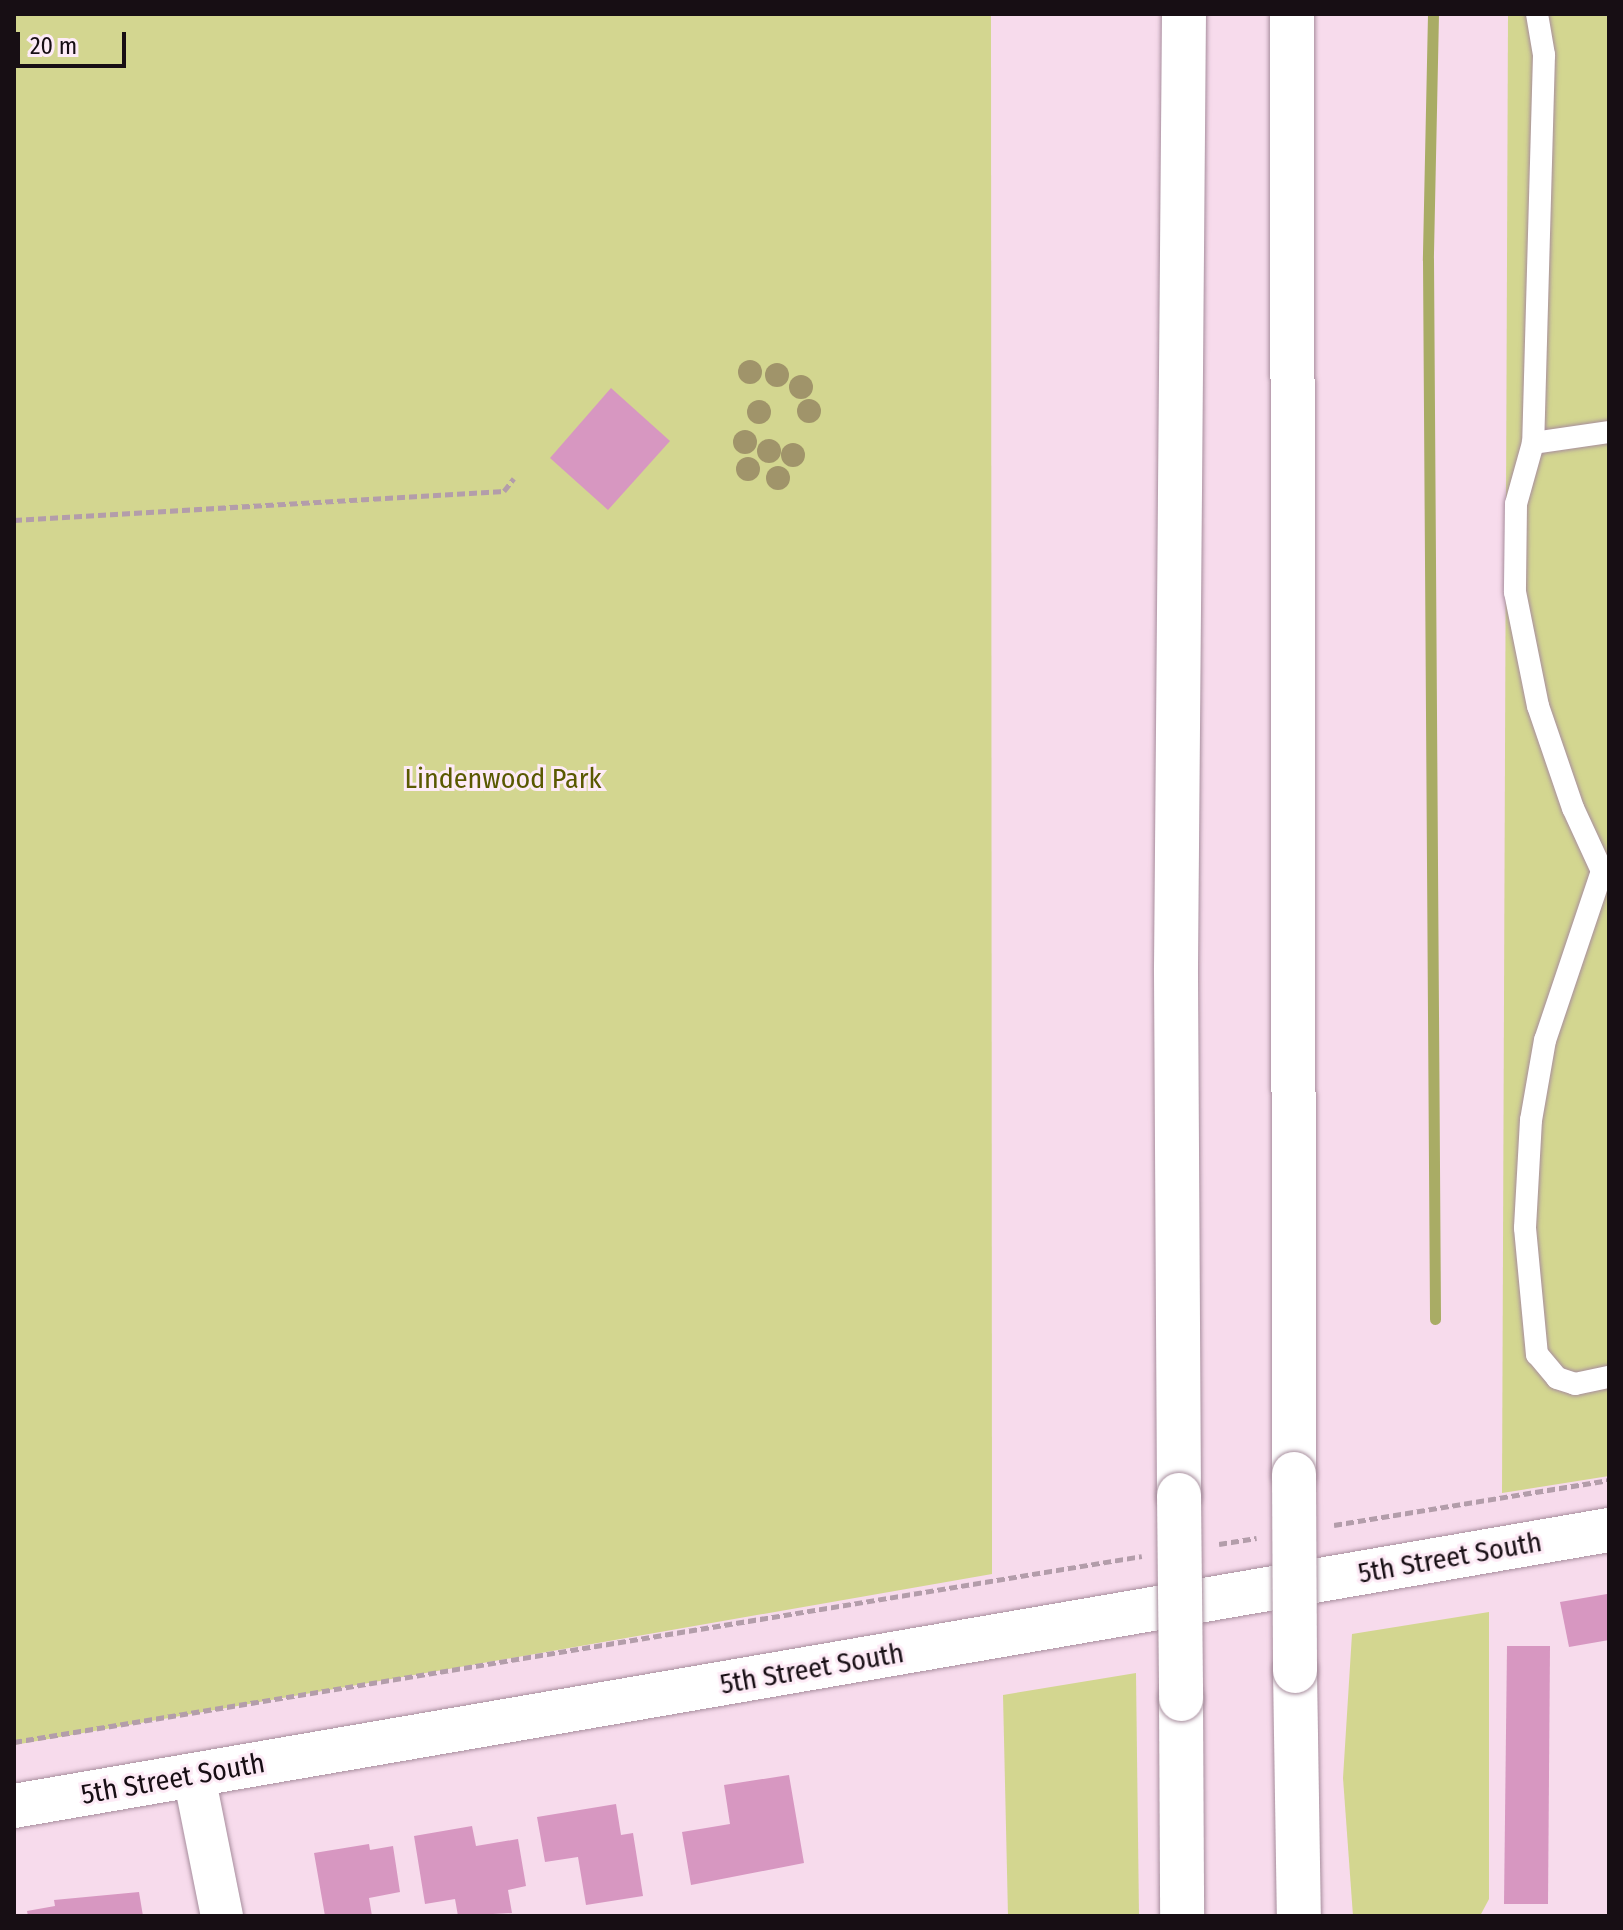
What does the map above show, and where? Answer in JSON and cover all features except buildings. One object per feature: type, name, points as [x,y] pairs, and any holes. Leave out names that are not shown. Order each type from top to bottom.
[{"type":"main road","points":[[1182,1916],[1176,968],[1184,14]]},
{"type":"main road","points":[[1292,14],[1294,1474],[1299,1916]]},
{"type":"main road","name":"5th Street South","points":[[14,1806],[1609,1530]]},
{"type":"street","points":[[194,1776],[222,1916]]},
{"type":"lane","points":[[1537,14],[1544,55],[1533,443],[1516,504],[1515,592],[1538,706],[1573,808],[1605,870],[1545,1040],[1531,1120],[1525,1228],[1537,1354],[1557,1378],[1575,1384],[1609,1377]]},
{"type":"lane","points":[[1533,443],[1609,432]]},
{"type":"path","points":[[14,520],[504,491],[514,478]]},
{"type":"path","points":[[1325,1527],[1609,1480]]},
{"type":"path","points":[[1215,1545],[1262,1537]]},
{"type":"path","points":[[14,1742],[1152,1555]]},
{"type":"green space","name":"Lindenwood Park","points":[[14,14],[991,14],[992,1574],[14,1745]]},
{"type":"green space","points":[[1508,14],[1609,14],[1609,1476],[1502,1493]]},
{"type":"green space","points":[[1489,1612],[1489,1899],[1480,1916],[1353,1916],[1343,1778],[1352,1634]]},
{"type":"green space","points":[[1136,1673],[1139,1916],[1008,1916],[1003,1695]]},
{"type":"waterway","points":[[1433,14],[1428,260],[1435,1319]]}]
